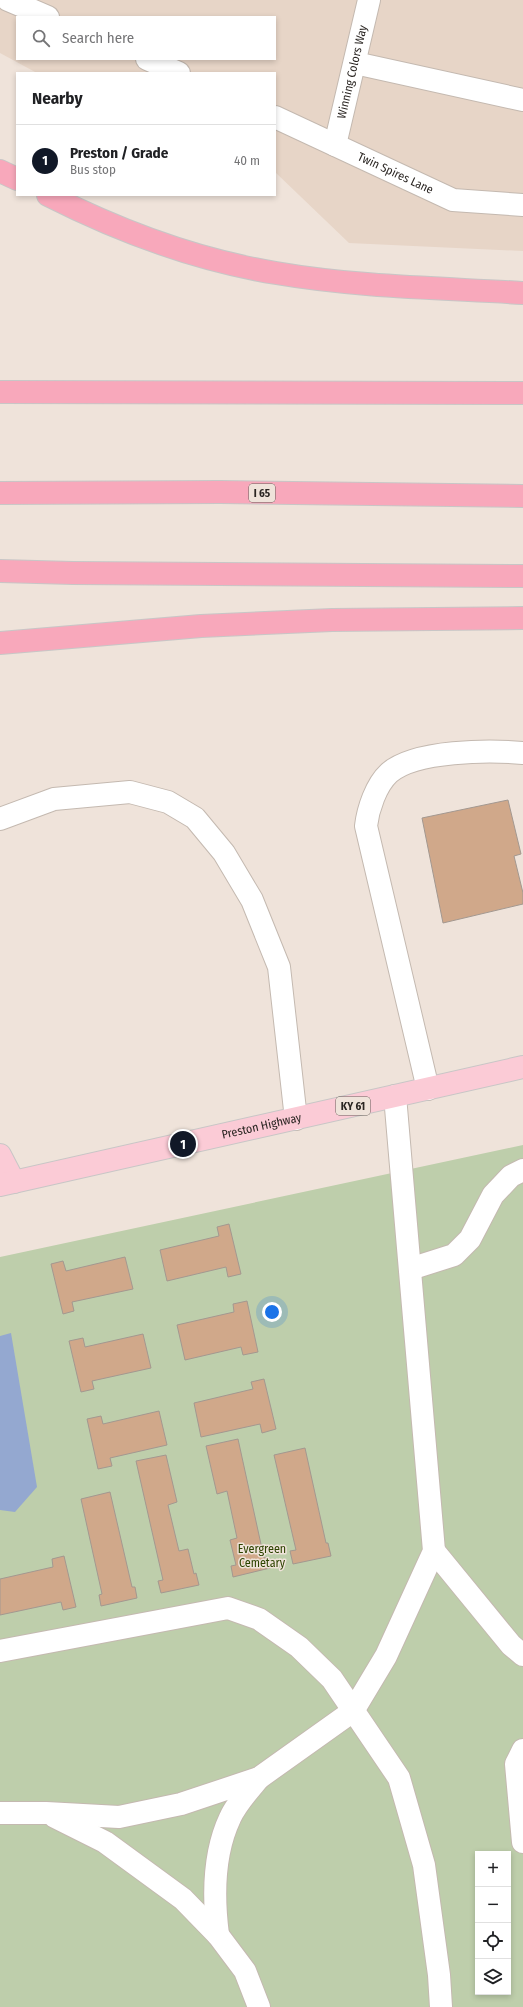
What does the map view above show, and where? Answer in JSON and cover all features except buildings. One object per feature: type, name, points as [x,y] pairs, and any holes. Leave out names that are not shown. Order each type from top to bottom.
[{"type":"highway","points":[[0,171],[16,179]]},
{"type":"highway","points":[[50,196],[78,210],[171,248],[220,261],[276,273],[376,285],[523,293]]},
{"type":"highway","points":[[0,392],[523,393]]},
{"type":"highway","name":"I 65","points":[[0,493],[220,492],[523,496]]},
{"type":"highway","points":[[0,571],[81,573],[523,576]]},
{"type":"highway","points":[[0,643],[201,626],[332,620],[523,618]]},
{"type":"main road","name":"Preston Highway","points":[[7,1183],[523,1067]]},
{"type":"main road","points":[[0,1155],[7,1183]]},
{"type":"street","points":[[8,0],[46,16]]},
{"type":"street","name":"Winning Colors Way","points":[[335,145],[370,0]]},
{"type":"street","points":[[149,60],[177,72]]},
{"type":"street","points":[[355,63],[523,100]]},
{"type":"street","name":"Twin Spires Lane","points":[[276,117],[453,200],[523,205]]},
{"type":"street","points":[[428,1089],[366,826],[368,809],[388,774],[403,765],[455,753],[502,751],[523,753]]},
{"type":"street","points":[[0,819],[54,799],[130,792],[168,802],[195,818],[224,853],[252,900],[279,967],[296,1119]]},
{"type":"street","points":[[0,1813],[46,1813],[119,1817],[181,1804],[259,1778],[353,1711],[386,1656],[434,1551],[396,1096]]},
{"type":"street","points":[[410,1269],[454,1255],[470,1239],[493,1195],[511,1176],[523,1170]]},
{"type":"street","points":[[434,1551],[511,1645],[523,1655]]},
{"type":"street","points":[[0,1651],[228,1608],[259,1619],[298,1647],[332,1680],[399,1778],[424,1865],[439,1975],[441,2007]]},
{"type":"street","points":[[523,1750],[516,1764],[523,1842]]},
{"type":"street","points":[[218,1935],[214,1904],[218,1858],[230,1817],[259,1778]]},
{"type":"street","points":[[46,1813],[105,1842],[183,1899],[218,1935],[246,1971],[258,2007]]},
{"type":"shaded area","points":[[0,0],[523,0],[523,251],[349,243],[276,173],[276,72],[35,72],[0,53]]},
{"type":"green space","name":"Evergreen Cemetary","points":[[523,1145],[523,2007],[0,2007],[0,1257]]},
{"type":"water","points":[[11,1333],[37,1487],[15,1512],[0,1510],[0,1336]]},
{"type":"place","name":"Preston / Grade","points":[[183,1144]]}]
